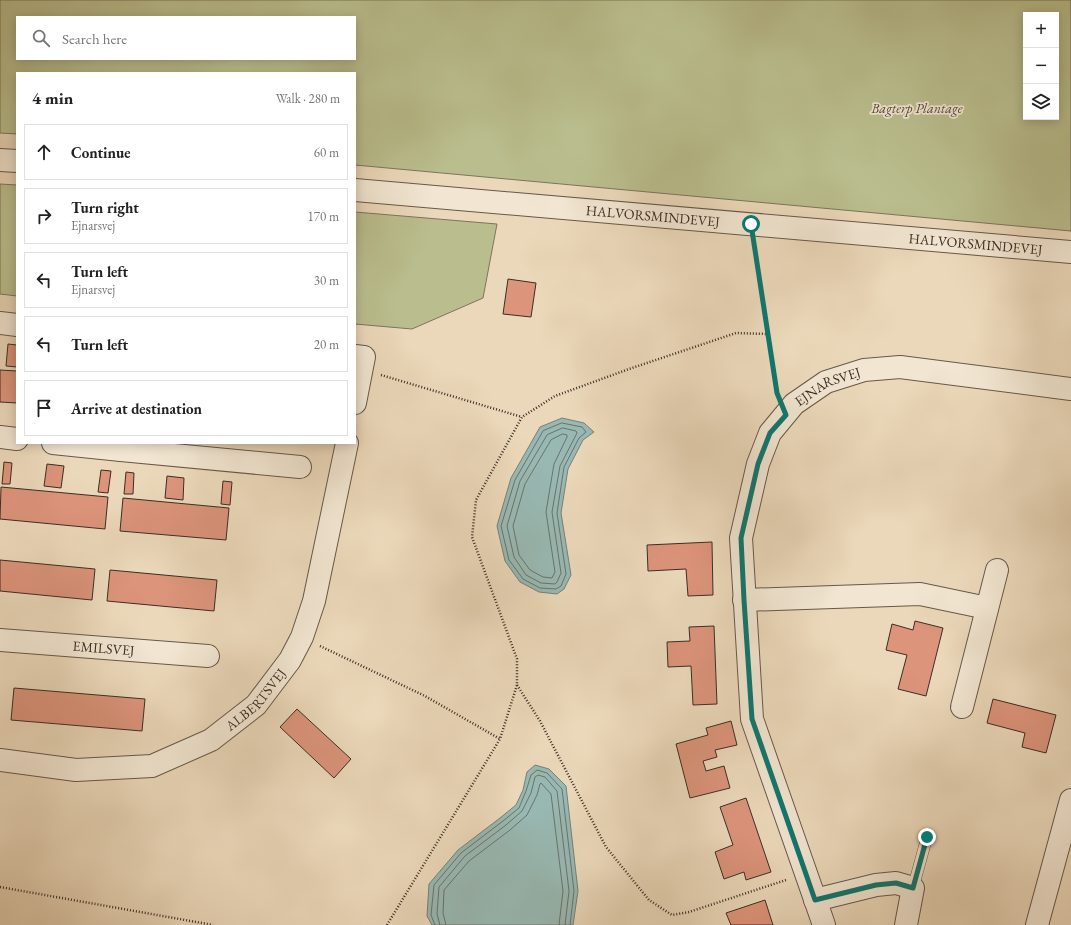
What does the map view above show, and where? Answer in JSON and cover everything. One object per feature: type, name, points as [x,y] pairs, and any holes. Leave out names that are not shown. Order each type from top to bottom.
[{"type":"street","points":[[0,160],[16,161]]},
{"type":"street","name":"HALVORSMINDEVEJ","points":[[356,190],[1071,252]]},
{"type":"street","points":[[0,323],[16,324]]},
{"type":"street","points":[[356,394],[360,357]]},
{"type":"street","name":"EJNARSVEJ","points":[[824,925],[752,719],[741,538],[758,464],[770,433],[794,404],[826,382],[864,370],[900,367],[1071,389]]},
{"type":"street","points":[[0,437],[16,439]]},
{"type":"street","points":[[70,444],[121,447],[300,467]]},
{"type":"street","name":"ALBERTSVEJ","points":[[0,760],[76,770],[152,766],[211,740],[256,705],[290,660],[302,637],[314,602],[347,444]]},
{"type":"street","points":[[962,707],[998,570]]},
{"type":"street","points":[[744,600],[920,594],[987,608]]},
{"type":"street","name":"EMILSVEJ","points":[[0,640],[208,656]]},
{"type":"street","points":[[1037,925],[1071,800]]},
{"type":"street","points":[[815,900],[876,885],[896,883],[913,888],[906,925]]},
{"type":"lane","points":[[913,888],[927,837]]},
{"type":"path","points":[[751,224],[777,393],[786,415]]},
{"type":"path","points":[[387,925],[500,739],[517,685],[517,659],[472,537],[476,500],[522,417],[556,396],[658,359],[736,333],[767,334]]},
{"type":"path","points":[[360,357],[380,374],[522,417]]},
{"type":"path","points":[[302,637],[425,696],[500,739]]},
{"type":"path","points":[[517,685],[540,721],[606,847],[649,900],[672,915],[689,912],[805,873]]},
{"type":"path","points":[[0,887],[213,925]]},
{"type":"green space","name":"Bagterp Plantage","points":[[0,0],[1071,0],[1071,231],[356,165],[356,72],[16,72],[16,134],[0,133]]},
{"type":"green space","points":[[0,184],[16,185],[16,296],[0,294]]},
{"type":"green space","points":[[356,212],[497,224],[483,298],[412,329],[356,324]]},
{"type":"water","points":[[562,418],[584,423],[594,432],[583,440],[568,469],[561,513],[571,575],[564,589],[557,594],[539,592],[520,582],[505,561],[497,526],[511,478],[540,427]]},
{"type":"water","points":[[535,765],[549,769],[566,786],[578,891],[573,925],[432,925],[427,916],[429,884],[458,850],[516,805],[523,790],[527,772]]},
{"type":"building","points":[[508,279],[536,283],[531,317],[503,314]]},
{"type":"building","points":[[8,344],[16,345],[16,367],[6,366]]},
{"type":"building","points":[[0,370],[16,371],[16,403],[0,402]]},
{"type":"building","points":[[4,462],[12,463],[10,484],[2,484]]},
{"type":"building","points":[[47,464],[64,466],[61,488],[44,486]]},
{"type":"building","points":[[101,470],[111,471],[108,493],[98,492]]},
{"type":"building","points":[[126,472],[134,473],[133,494],[124,494]]},
{"type":"building","points":[[167,476],[184,478],[183,500],[165,498]]},
{"type":"building","points":[[223,481],[232,482],[230,505],[221,504]]},
{"type":"building","points":[[1,487],[108,497],[105,529],[0,519]]},
{"type":"building","points":[[123,498],[229,508],[226,540],[120,531]]},
{"type":"building","points":[[712,542],[713,595],[688,596],[686,569],[648,571],[647,545]]},
{"type":"building","points":[[0,560],[95,569],[92,600],[0,591]]},
{"type":"building","points":[[110,570],[217,580],[214,611],[107,601]]},
{"type":"building","points":[[915,621],[943,628],[926,696],[898,689],[907,655],[886,650],[892,624],[913,630]]},
{"type":"building","points":[[714,626],[717,704],[693,705],[691,666],[668,667],[667,642],[690,641],[689,627]]},
{"type":"building","points":[[14,688],[145,699],[142,731],[11,720]]},
{"type":"building","points":[[993,699],[1056,715],[1046,753],[1022,747],[1025,733],[987,723]]},
{"type":"building","points":[[297,709],[351,759],[334,778],[280,727]]},
{"type":"building","points":[[731,721],[737,745],[715,750],[717,757],[703,761],[706,771],[724,766],[730,788],[690,798],[676,744],[708,735],[706,728]]},
{"type":"building","points":[[746,798],[771,872],[746,880],[744,872],[724,879],[715,852],[733,845],[720,807]]},
{"type":"building","points":[[765,900],[773,925],[731,925],[726,913]]},
{"type":"route","points":[[751,224],[777,393],[786,415],[770,433],[758,464],[741,538],[752,719],[815,900],[876,885],[896,883],[913,888],[927,837]]}]
